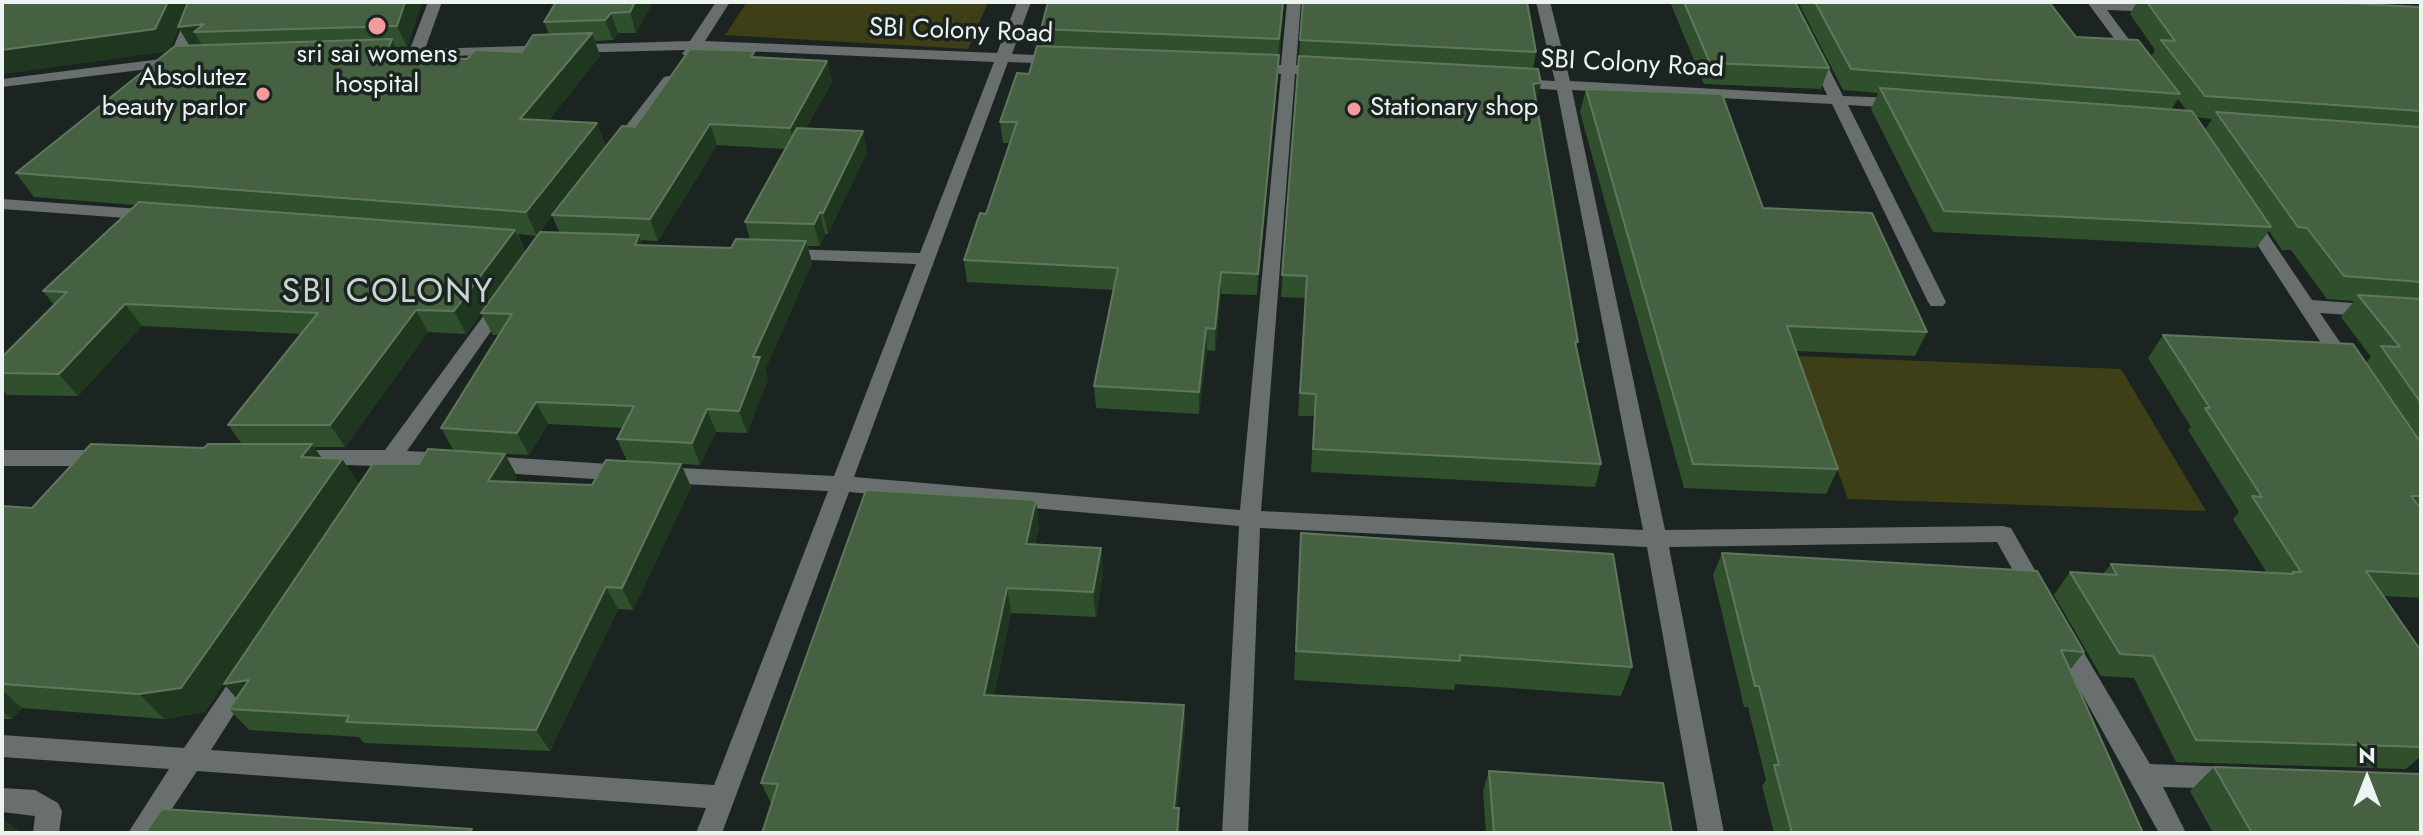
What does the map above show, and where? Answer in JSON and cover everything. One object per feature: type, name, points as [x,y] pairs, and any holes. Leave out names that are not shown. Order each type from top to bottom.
[{"type":"street","points":[[2,83],[183,62],[199,2]]},
{"type":"street","points":[[416,54],[435,2]]},
{"type":"street","points":[[610,158],[696,45],[723,2]]},
{"type":"street","points":[[709,833],[1024,2]]},
{"type":"street","points":[[1235,833],[1250,519],[1294,2]]},
{"type":"street","points":[[1543,2],[1564,86],[1656,539],[1711,833]]},
{"type":"street","points":[[2095,4],[2174,9]]},
{"type":"street","points":[[2095,4],[2150,77]]},
{"type":"street","points":[[1810,44],[1937,302]]},
{"type":"street","name":"SBI Colony Road","points":[[356,56],[696,45],[1082,61]]},
{"type":"street","points":[[1241,67],[1335,72]]},
{"type":"street","name":"SBI Colony Road","points":[[1503,82],[1917,105]]},
{"type":"street","points":[[2238,202],[2359,385]]},
{"type":"street","points":[[2,204],[177,217]]},
{"type":"street","points":[[766,253],[926,259]]},
{"type":"street","points":[[373,484],[516,283]]},
{"type":"street","points":[[2306,306],[2421,314]]},
{"type":"street","points":[[2,458],[126,458]]},
{"type":"street","points":[[266,458],[391,458],[781,483],[843,484],[1250,519],[1656,539],[2003,534],[2143,775],[2173,833]]},
{"type":"street","points":[[141,833],[261,653]]},
{"type":"street","points":[[2,746],[721,797]]},
{"type":"street","points":[[2143,775],[2251,778]]},
{"type":"street","points":[[2,800],[35,802],[49,811],[46,833]]},
{"type":"shaded area","points":[[747,2],[988,2],[968,49],[725,35]]},
{"type":"shaded area","points":[[1796,356],[2121,369],[2206,511],[1848,499]]},
{"type":"building","points":[[2,2],[168,2],[155,29],[2,50]]},
{"type":"building","points":[[188,2],[405,2],[397,26],[194,32],[204,24],[178,27]]},
{"type":"building","points":[[556,2],[635,2],[630,12],[611,13],[605,20],[544,22]]},
{"type":"building","points":[[1048,2],[1283,2],[1279,39],[1041,29]]},
{"type":"building","points":[[1303,2],[1527,2],[1536,52],[1300,40]]},
{"type":"building","points":[[1684,2],[1795,2],[1829,68],[1710,63]]},
{"type":"building","points":[[1815,2],[2049,2],[2076,37],[2138,40],[2180,94],[1851,69]]},
{"type":"building","points":[[2147,2],[2322,2],[2421,7],[2421,111],[2205,96],[2161,40],[2175,41]]},
{"type":"building","points":[[592,33],[520,119],[597,123],[526,212],[16,173],[175,46],[392,39],[386,55],[467,59],[475,50],[522,52],[533,35]]},
{"type":"building","points":[[1037,46],[1279,55],[1258,274],[1221,272],[1215,329],[1206,328],[1199,392],[1094,386],[1118,268],[964,260],[980,213],[986,214],[1017,122],[1000,122],[1017,73],[1029,74]]},
{"type":"building","points":[[690,49],[755,51],[751,57],[827,61],[790,128],[710,124],[650,219],[552,215],[622,126],[635,127]]},
{"type":"building","points":[[1299,56],[1538,69],[1541,83],[1533,84],[1578,342],[1575,342],[1601,464],[1313,449],[1316,394],[1300,393],[1307,276],[1282,275]]},
{"type":"building","points":[[1880,88],[2192,111],[2271,227],[1944,211]]},
{"type":"building","points":[[1586,89],[1722,94],[1763,208],[1872,213],[1927,332],[1787,326],[1838,469],[1693,464]]},
{"type":"building","points":[[2216,112],[2421,127],[2421,282],[2344,276],[2307,228],[2298,227]]},
{"type":"building","points":[[797,128],[863,131],[823,213],[820,212],[814,224],[745,222]]},
{"type":"building","points":[[139,202],[515,230],[454,311],[416,310],[330,425],[228,425],[318,313],[125,304],[59,374],[2,373],[2,357],[67,292],[43,291]]},
{"type":"building","points":[[540,232],[639,235],[635,245],[731,248],[736,239],[806,241],[753,357],[760,357],[739,411],[707,409],[692,443],[617,439],[634,406],[536,402],[517,433],[441,428],[512,314],[481,313]]},
{"type":"building","points":[[2358,295],[2421,299],[2421,403],[2381,346],[2400,347]]},
{"type":"building","points":[[2163,335],[2353,344],[2421,443],[2421,496],[2411,496],[2421,509],[2421,574],[2366,571],[2421,651],[2421,747],[2196,740],[2153,656],[2120,654],[2070,572],[2117,575],[2111,564],[2301,572],[2252,496],[2262,497]]},
{"type":"building","points":[[91,444],[204,448],[208,444],[312,444],[301,457],[342,459],[181,688],[139,694],[2,684],[2,506],[32,508]]},
{"type":"building","points":[[428,449],[505,454],[488,481],[592,485],[606,460],[681,464],[622,588],[606,587],[536,730],[346,722],[349,716],[229,709],[249,680],[224,684],[373,464],[419,464]]},
{"type":"building","points":[[866,490],[1036,500],[1026,544],[1101,548],[1093,592],[1007,588],[984,695],[1184,705],[1174,808],[1179,808],[1177,833],[762,833],[778,784],[761,783]]},
{"type":"building","points":[[1301,533],[1613,554],[1632,667],[1460,655],[1460,661],[1296,651]]},
{"type":"building","points":[[1722,553],[2037,571],[2084,652],[2061,650],[2143,833],[1792,833],[1774,765],[1779,765],[1759,686],[1755,686]]},
{"type":"building","points":[[2214,767],[2421,774],[2421,833],[2252,833]]},
{"type":"building","points":[[1489,771],[1663,783],[1672,833],[1494,833]]},
{"type":"building","points":[[162,809],[472,829],[469,833],[145,833]]},
{"type":"place","name":"sri sai womens hospital","points":[[377,26]]},
{"type":"place","name":"Absolutez beauty parlor","points":[[263,94]]},
{"type":"place","name":"Stationary shop","points":[[1354,109]]},
{"type":"district","name":"SBI COLONY","points":[[388,294]]}]
